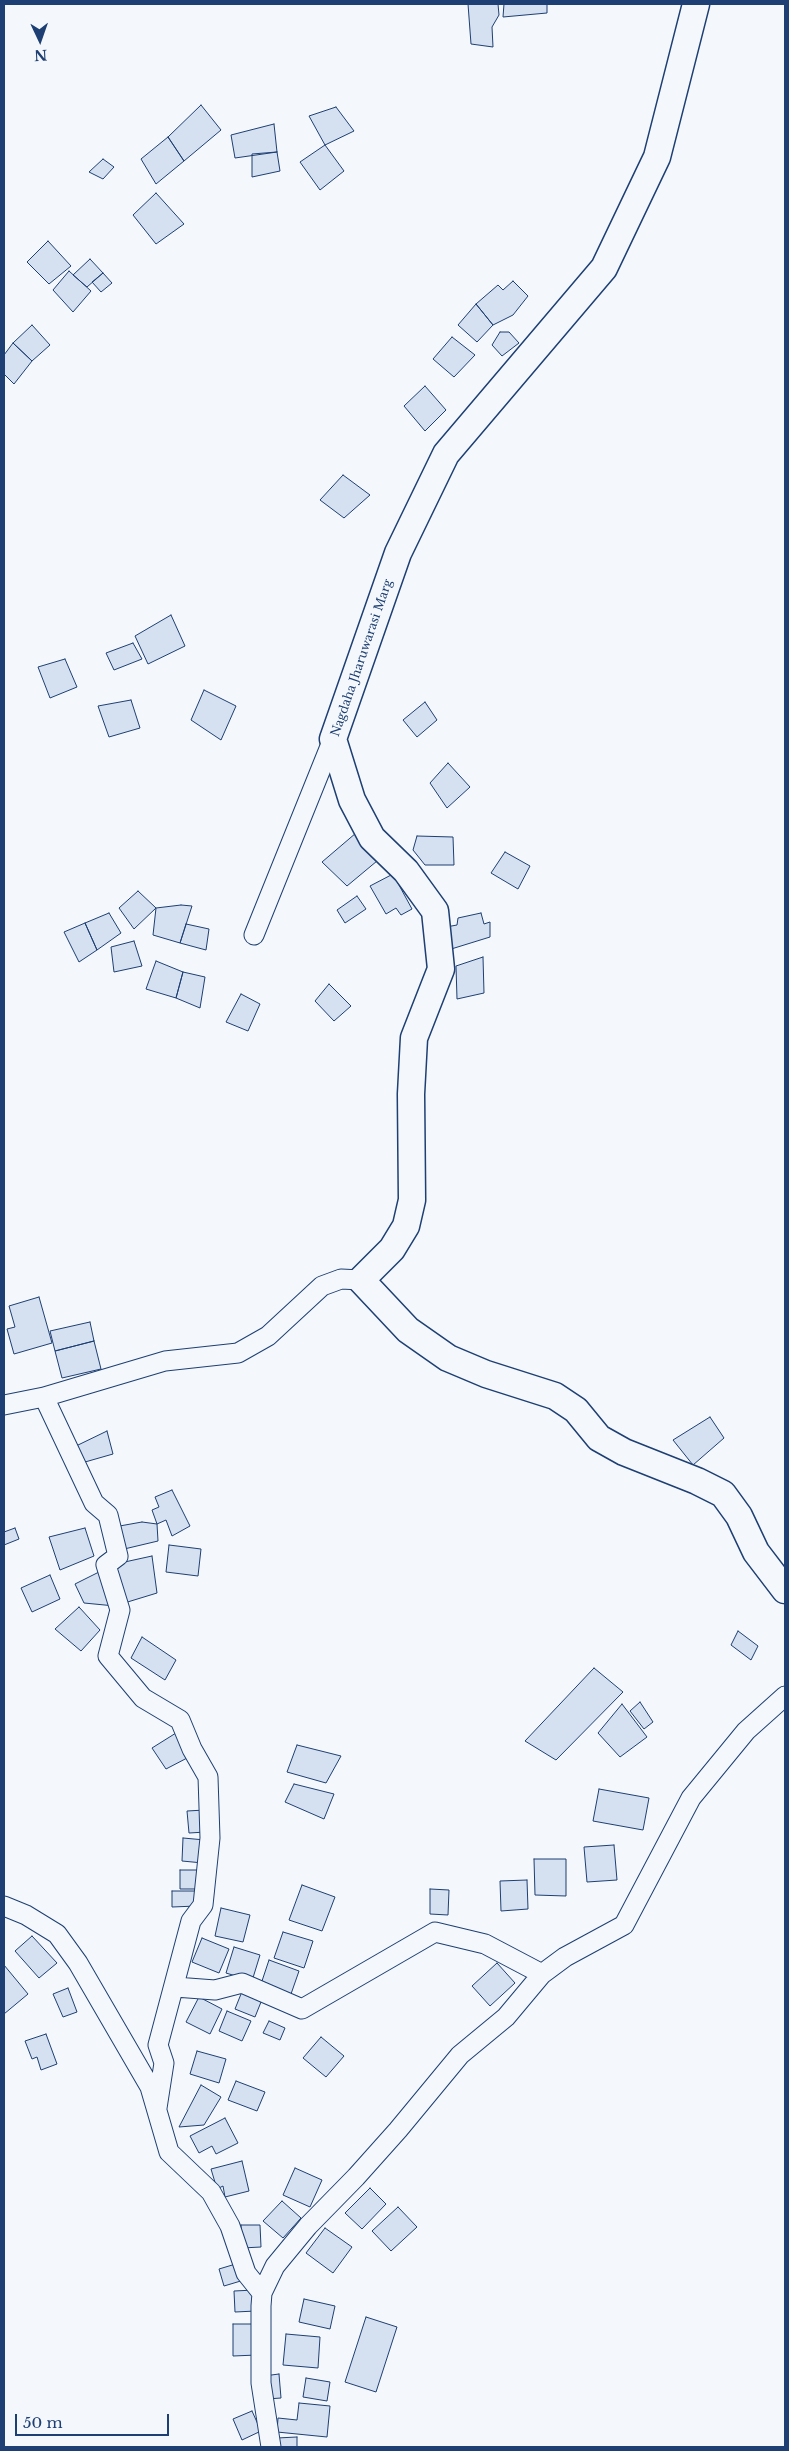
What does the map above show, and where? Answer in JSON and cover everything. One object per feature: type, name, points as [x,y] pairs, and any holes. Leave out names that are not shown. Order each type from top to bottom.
[{"type":"street","name":"Nagdaha Jharuwarasi Marg","points":[[361,1280],[392,1249],[406,1226],[412,1200],[411,1094],[414,1038],[441,969],[435,911],[406,871],[372,838],[352,800],[333,740],[398,553],[446,454],[604,268],[657,157],[696,4]]},
{"type":"street","points":[[254,935],[333,740]]},
{"type":"street","points":[[4,1404],[44,1397],[165,1362],[238,1353],[268,1336],[322,1286],[341,1280],[361,1280],[408,1330],[448,1358],[486,1374],[555,1396],[576,1410],[599,1438],[624,1452],[697,1480],[722,1494],[738,1516],[756,1552],[785,1590]]},
{"type":"street","points":[[44,1397],[94,1503],[108,1516],[118,1556],[106,1565],[120,1610],[108,1656],[143,1698],[180,1720],[192,1750],[208,1776],[210,1838],[203,1905],[191,1921],[175,1987],[158,2045],[164,2063],[157,2108]]},
{"type":"street","points":[[271,2447],[261,2383],[262,2293],[275,2266],[308,2226],[362,2170],[460,2055],[506,2017],[542,1974],[565,1957],[624,1925],[692,1798],[746,1731],[785,1696]]},
{"type":"street","points":[[4,1906],[26,1915],[57,1934],[78,1963],[150,2087],[169,2152],[211,2192],[230,2226],[246,2273],[262,2293]]},
{"type":"street","points":[[175,1987],[215,1990],[242,1983],[302,2009],[435,1932],[485,1944],[542,1974]]},
{"type":"building","points":[[468,4],[498,4],[499,15],[492,27],[493,47],[471,44]]},
{"type":"building","points":[[504,4],[547,4],[547,13],[503,17]]},
{"type":"building","points":[[201,105],[221,130],[184,161],[168,137]]},
{"type":"building","points":[[336,107],[354,131],[325,145],[309,116]]},
{"type":"building","points":[[274,124],[277,152],[235,158],[231,135]]},
{"type":"building","points":[[168,137],[184,161],[156,184],[141,159]]},
{"type":"building","points":[[325,145],[344,171],[320,190],[300,162]]},
{"type":"building","points":[[277,152],[280,171],[252,177],[252,154]]},
{"type":"building","points":[[103,159],[114,167],[103,179],[89,172]]},
{"type":"building","points":[[156,193],[184,224],[156,244],[133,215]]},
{"type":"building","points":[[48,241],[71,266],[49,284],[27,262]]},
{"type":"building","points":[[90,259],[103,273],[87,287],[73,275]]},
{"type":"building","points":[[69,271],[91,291],[73,312],[53,290]]},
{"type":"building","points":[[103,273],[112,283],[101,292],[92,282]]},
{"type":"building","points":[[513,281],[528,296],[513,315],[493,325],[476,304],[498,285],[503,290]]},
{"type":"building","points":[[476,304],[493,325],[477,342],[458,325]]},
{"type":"building","points":[[32,325],[50,345],[32,361],[13,343]]},
{"type":"building","points":[[500,332],[509,332],[519,343],[502,356],[492,345]]},
{"type":"building","points":[[452,337],[475,355],[454,377],[433,359]]},
{"type":"building","points":[[13,343],[32,361],[14,384],[4,374],[4,355]]},
{"type":"building","points":[[425,386],[446,410],[425,431],[404,406]]},
{"type":"building","points":[[343,475],[370,495],[344,518],[320,500]]},
{"type":"building","points":[[171,615],[185,646],[148,664],[135,636]]},
{"type":"building","points":[[133,643],[142,659],[114,670],[106,653]]},
{"type":"building","points":[[65,659],[77,687],[50,698],[38,667]]},
{"type":"building","points":[[204,690],[236,706],[221,740],[191,720]]},
{"type":"building","points":[[131,700],[140,728],[109,737],[98,706]]},
{"type":"building","points":[[425,702],[437,720],[417,737],[403,720]]},
{"type":"building","points":[[448,763],[470,787],[447,808],[430,783]]},
{"type":"building","points":[[356,833],[377,861],[347,886],[322,862]]},
{"type":"building","points":[[417,836],[453,837],[454,865],[425,865],[413,850]]},
{"type":"building","points":[[505,852],[530,866],[518,889],[491,873]]},
{"type":"building","points":[[393,874],[412,909],[401,915],[396,908],[386,914],[370,886]]},
{"type":"building","points":[[138,891],[156,908],[134,929],[119,908]]},
{"type":"building","points":[[357,896],[366,909],[345,923],[337,910]]},
{"type":"building","points":[[181,905],[192,906],[180,943],[153,935],[156,908]]},
{"type":"building","points":[[109,913],[121,933],[97,950],[85,923]]},
{"type":"building","points":[[481,913],[484,924],[490,922],[490,937],[448,950],[446,927],[457,925],[458,918]]},
{"type":"building","points":[[85,923],[97,950],[79,962],[64,932]]},
{"type":"building","points":[[186,924],[209,929],[206,950],[180,943]]},
{"type":"building","points":[[134,941],[142,966],[114,972],[111,947]]},
{"type":"building","points":[[483,957],[484,993],[457,999],[456,966]]},
{"type":"building","points":[[156,961],[183,972],[176,998],[146,989]]},
{"type":"building","points":[[183,972],[205,977],[200,1008],[176,998]]},
{"type":"building","points":[[329,984],[351,1006],[334,1021],[315,1001]]},
{"type":"building","points":[[241,994],[260,1004],[248,1031],[226,1022]]},
{"type":"building","points":[[39,1297],[52,1343],[14,1354],[7,1329],[15,1327],[9,1306]]},
{"type":"building","points":[[90,1322],[94,1341],[55,1351],[50,1331]]},
{"type":"building","points":[[94,1341],[101,1369],[62,1378],[55,1351]]},
{"type":"building","points":[[710,1417],[724,1438],[693,1465],[673,1440]]},
{"type":"building","points":[[107,1431],[113,1454],[85,1462],[76,1446]]},
{"type":"building","points":[[172,1490],[190,1526],[172,1536],[166,1520],[157,1524],[152,1510],[159,1507],[155,1497]]},
{"type":"building","points":[[142,1522],[157,1524],[158,1541],[120,1550],[114,1527]]},
{"type":"building","points":[[15,1528],[19,1539],[4,1545],[4,1532]]},
{"type":"building","points":[[85,1528],[94,1556],[60,1570],[49,1537]]},
{"type":"building","points":[[169,1545],[201,1549],[198,1576],[166,1572]]},
{"type":"building","points":[[152,1556],[157,1593],[121,1604],[111,1565]]},
{"type":"building","points":[[103,1570],[115,1606],[84,1603],[75,1584]]},
{"type":"building","points":[[50,1575],[60,1599],[32,1612],[21,1588]]},
{"type":"building","points":[[79,1607],[100,1630],[81,1651],[55,1629]]},
{"type":"building","points":[[738,1631],[758,1646],[751,1660],[731,1645]]},
{"type":"building","points":[[142,1637],[176,1660],[165,1680],[131,1658]]},
{"type":"building","points":[[594,1668],[623,1692],[556,1760],[525,1741]]},
{"type":"building","points":[[640,1702],[653,1722],[644,1729],[630,1711]]},
{"type":"building","points":[[622,1704],[647,1737],[620,1757],[598,1733]]},
{"type":"building","points":[[176,1733],[189,1757],[166,1769],[152,1748]]},
{"type":"building","points":[[297,1745],[341,1756],[326,1783],[287,1772]]},
{"type":"building","points":[[294,1784],[334,1794],[324,1819],[285,1802]]},
{"type":"building","points":[[599,1789],[649,1798],[643,1830],[593,1821]]},
{"type":"building","points":[[205,1810],[206,1832],[189,1833],[187,1811]]},
{"type":"building","points":[[183,1838],[205,1840],[203,1863],[182,1861]]},
{"type":"building","points":[[614,1845],[617,1880],[587,1882],[584,1847]]},
{"type":"building","points":[[534,1859],[566,1859],[566,1896],[535,1895]]},
{"type":"building","points":[[180,1870],[200,1870],[200,1889],[180,1889]]},
{"type":"building","points":[[527,1880],[528,1909],[501,1911],[500,1881]]},
{"type":"building","points":[[302,1885],[335,1897],[322,1931],[289,1920]]},
{"type":"building","points":[[430,1889],[449,1890],[448,1915],[430,1914]]},
{"type":"building","points":[[172,1891],[196,1891],[197,1906],[172,1907]]},
{"type":"building","points":[[221,1908],[250,1915],[243,1942],[215,1936]]},
{"type":"building","points":[[283,1932],[313,1941],[304,1968],[274,1958]]},
{"type":"building","points":[[32,1936],[57,1963],[39,1978],[15,1951]]},
{"type":"building","points":[[202,1938],[229,1949],[219,1973],[192,1962]]},
{"type":"building","points":[[234,1947],[260,1955],[252,1981],[226,1973]]},
{"type":"building","points":[[269,1960],[299,1971],[291,1994],[261,1984]]},
{"type":"building","points":[[497,1963],[515,1983],[490,2006],[472,1986]]},
{"type":"building","points":[[4,1965],[28,1994],[4,2014]]},
{"type":"building","points":[[68,1988],[77,2012],[63,2017],[53,1994]]},
{"type":"building","points":[[243,1989],[263,1997],[255,2017],[235,2009]]},
{"type":"building","points":[[199,1997],[222,2009],[210,2034],[186,2022]]},
{"type":"building","points":[[227,2011],[251,2021],[242,2041],[219,2031]]},
{"type":"building","points":[[269,2021],[285,2028],[280,2040],[263,2033]]},
{"type":"building","points":[[46,2034],[57,2064],[41,2070],[37,2057],[32,2059],[25,2041]]},
{"type":"building","points":[[321,2037],[344,2056],[326,2077],[303,2058]]},
{"type":"building","points":[[197,2051],[226,2059],[219,2083],[190,2074]]},
{"type":"building","points":[[236,2081],[265,2092],[257,2111],[228,2100]]},
{"type":"building","points":[[201,2085],[221,2097],[204,2125],[179,2127]]},
{"type":"building","points":[[225,2118],[238,2143],[216,2154],[212,2146],[199,2153],[190,2136]]},
{"type":"building","points":[[242,2161],[249,2191],[225,2197],[223,2186],[217,2189],[211,2169]]},
{"type":"building","points":[[295,2168],[322,2180],[310,2207],[283,2195]]},
{"type":"building","points":[[370,2188],[386,2204],[362,2229],[345,2213]]},
{"type":"building","points":[[282,2201],[301,2218],[283,2238],[263,2221]]},
{"type":"building","points":[[398,2207],[417,2227],[391,2251],[372,2231]]},
{"type":"building","points":[[241,2225],[260,2225],[261,2247],[242,2248]]},
{"type":"building","points":[[325,2228],[352,2247],[333,2273],[306,2253]]},
{"type":"building","points":[[239,2263],[244,2280],[224,2286],[219,2269]]},
{"type":"building","points":[[255,2290],[256,2311],[235,2312],[234,2291]]},
{"type":"building","points":[[304,2299],[335,2306],[330,2329],[299,2322]]},
{"type":"building","points":[[366,2317],[397,2327],[376,2392],[345,2382]]},
{"type":"building","points":[[233,2324],[257,2324],[257,2355],[233,2356]]},
{"type":"building","points":[[286,2334],[320,2337],[318,2368],[283,2365]]},
{"type":"building","points":[[279,2374],[281,2398],[267,2399],[264,2376]]},
{"type":"building","points":[[306,2378],[330,2382],[327,2401],[303,2397]]},
{"type":"building","points":[[299,2403],[330,2406],[327,2437],[277,2432],[278,2418],[297,2420]]},
{"type":"building","points":[[252,2411],[261,2431],[242,2440],[233,2419]]},
{"type":"building","points":[[297,2437],[297,2447],[277,2447],[277,2438]]}]
